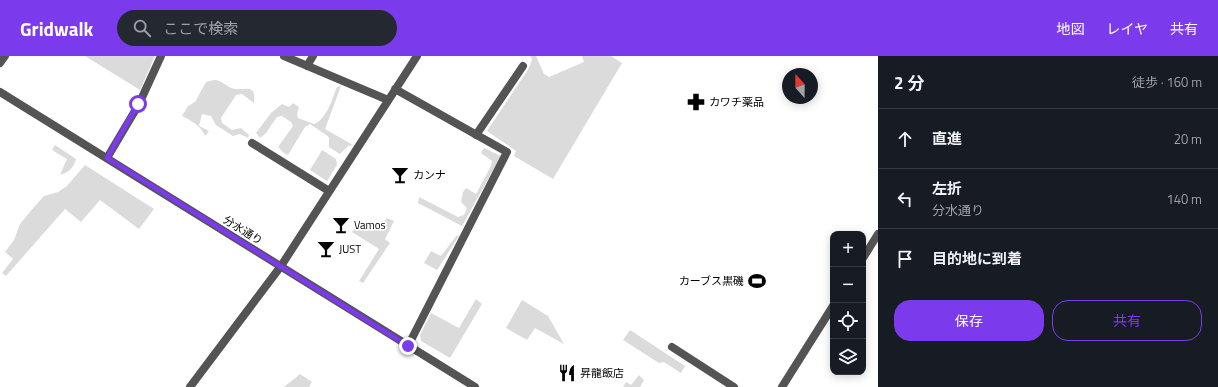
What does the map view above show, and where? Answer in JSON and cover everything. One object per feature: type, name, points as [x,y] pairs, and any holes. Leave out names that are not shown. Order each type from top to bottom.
[{"type":"street","points":[[0,63],[5,56]]},
{"type":"street","points":[[107,158],[138,104],[161,56]]},
{"type":"street","points":[[284,56],[388,100]]},
{"type":"street","points":[[307,66],[313,56]]},
{"type":"street","points":[[190,387],[281,266],[417,56]]},
{"type":"street","points":[[476,135],[523,66]]},
{"type":"street","points":[[395,90],[507,152],[408,346]]},
{"type":"street","name":"分水通り","points":[[0,92],[474,387]]},
{"type":"street","points":[[252,143],[329,191]]},
{"type":"street","points":[[866,253],[878,234]]},
{"type":"street","points":[[782,387],[830,311]]},
{"type":"street","points":[[672,347],[734,387]]},
{"type":"shaded area","points":[[85,56],[155,56],[140,90]]},
{"type":"shaded area","points":[[530,56],[536,56],[544,74],[549,77],[584,62],[582,56],[611,56],[622,63],[553,179],[514,156],[516,151],[487,131],[529,68],[532,59]]},
{"type":"shaded area","points":[[214,80],[231,88],[248,89],[253,92],[254,103],[242,94],[236,95],[221,118],[222,123],[232,130],[241,128],[249,135],[248,138],[240,134],[233,136],[216,125],[211,116],[202,114],[199,126],[209,131],[205,136],[199,127],[182,116],[188,106],[195,102],[206,82]]},
{"type":"shaded area","points":[[341,86],[325,129],[353,145],[348,146],[340,154],[329,147],[329,137],[310,124],[305,127],[288,155],[284,153],[278,147],[293,126],[291,122],[282,116],[277,117],[266,133],[260,138],[256,133],[271,113],[282,104],[289,107],[293,103],[299,107],[297,114],[298,118],[314,124],[326,113],[337,87]]},
{"type":"shaded area","points":[[55,145],[76,159],[71,169],[60,175],[67,159],[52,150]]},
{"type":"shaded area","points":[[484,148],[501,156],[462,226],[418,203],[419,197],[458,217],[464,215],[467,208],[461,202],[463,192],[466,188],[476,194],[491,166],[492,161],[481,153]]},
{"type":"shaded area","points":[[322,150],[336,159],[337,165],[327,181],[310,170]]},
{"type":"shaded area","points":[[85,165],[154,209],[139,229],[100,200],[81,222],[65,209],[6,276],[2,273],[13,259],[5,252],[14,240],[20,224],[44,196],[58,192],[67,186]]},
{"type":"shaded area","points":[[387,218],[394,221],[385,239],[390,243],[363,283],[359,281],[379,249],[352,232],[357,225],[364,228],[368,223],[380,227]]},
{"type":"shaded area","points":[[457,235],[459,236],[437,270],[424,263],[431,251],[441,256]]},
{"type":"shaded area","points":[[476,299],[482,304],[450,358],[421,341],[420,335],[431,313],[459,328]]},
{"type":"shaded area","points":[[522,300],[548,316],[564,344],[535,328],[527,340],[506,328]]},
{"type":"shaded area","points":[[630,330],[685,366],[681,373],[664,362],[659,363],[623,340]]},
{"type":"shaded area","points":[[300,374],[312,382],[309,387],[284,387]]},
{"type":"shaded area","points":[[639,375],[644,380],[640,387],[623,387],[626,382],[631,385]]},
{"type":"place","name":"カワチ薬品","points":[[696,102]]},
{"type":"place","name":"カンナ","points":[[400,175]]},
{"type":"place","name":"Vamos","points":[[341,225]]},
{"type":"place","name":"JUST","points":[[326,249]]},
{"type":"place","name":"カーブス黒磯","points":[[757,281]]},
{"type":"place","name":"昇龍飯店","points":[[567,373]]},
{"type":"route","points":[[138,104],[107,158],[408,346]]}]
